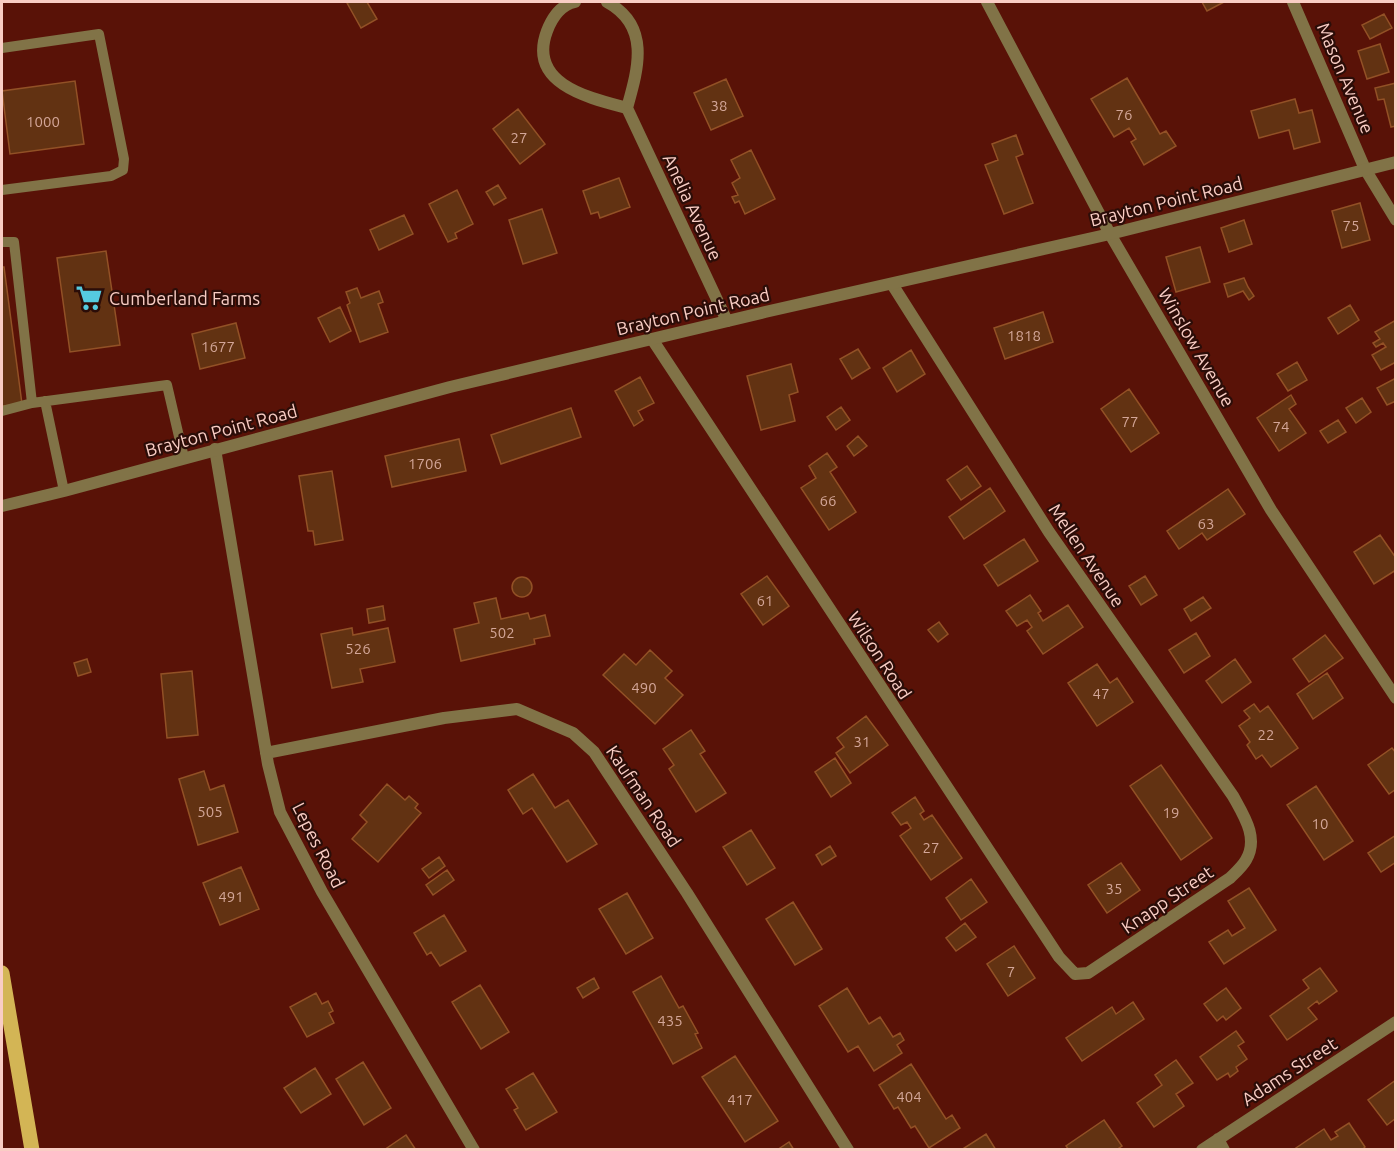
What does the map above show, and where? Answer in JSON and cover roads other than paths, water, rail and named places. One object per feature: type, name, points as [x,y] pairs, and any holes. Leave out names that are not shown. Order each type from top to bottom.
[{"type":"main road","points":[[2,973],[32,1149]]},
{"type":"street","points":[[574,2],[567,4],[552,20],[542,44],[544,62],[555,78],[566,86],[592,99],[627,108],[638,71],[638,40],[629,20],[618,7],[607,2]]},
{"type":"street","name":"Winslow Avenue","points":[[987,2],[1110,234],[1271,510],[1395,698]]},
{"type":"street","name":"Mason Avenue","points":[[1293,2],[1365,170],[1395,220]]},
{"type":"street","name":"Anelia Avenue","points":[[627,108],[727,321]]},
{"type":"street","name":"Brayton Point Road","points":[[2,506],[450,387],[1110,234],[1395,162]]},
{"type":"street","name":"Mellen Avenue","points":[[892,284],[1049,532],[1233,796],[1248,825],[1251,845]]},
{"type":"street","name":"Wilson Road","points":[[652,339],[1059,957],[1075,974],[1090,972]]},
{"type":"street","name":"Lepes Road","points":[[215,449],[266,753],[280,812],[322,892],[474,1149]]},
{"type":"street","name":"Kaufman Road","points":[[266,753],[444,718],[517,709],[573,733],[594,752],[600,761],[687,893],[848,1149]]},
{"type":"street","name":"Knapp Street","points":[[1090,972],[1230,878],[1246,860],[1251,845]]},
{"type":"street","name":"Adams Street","points":[[1202,1149],[1221,1144],[1395,1022]]},
{"type":"lane","points":[[2,48],[99,34],[124,159],[123,170],[111,176],[2,190]]},
{"type":"lane","points":[[2,243],[14,242],[32,403]]},
{"type":"lane","points":[[2,411],[32,403],[167,385],[184,458]]},
{"type":"lane","points":[[45,401],[64,491]]},
{"type":"place","name":"Cumberland Farms","points":[[89,298]]}]
